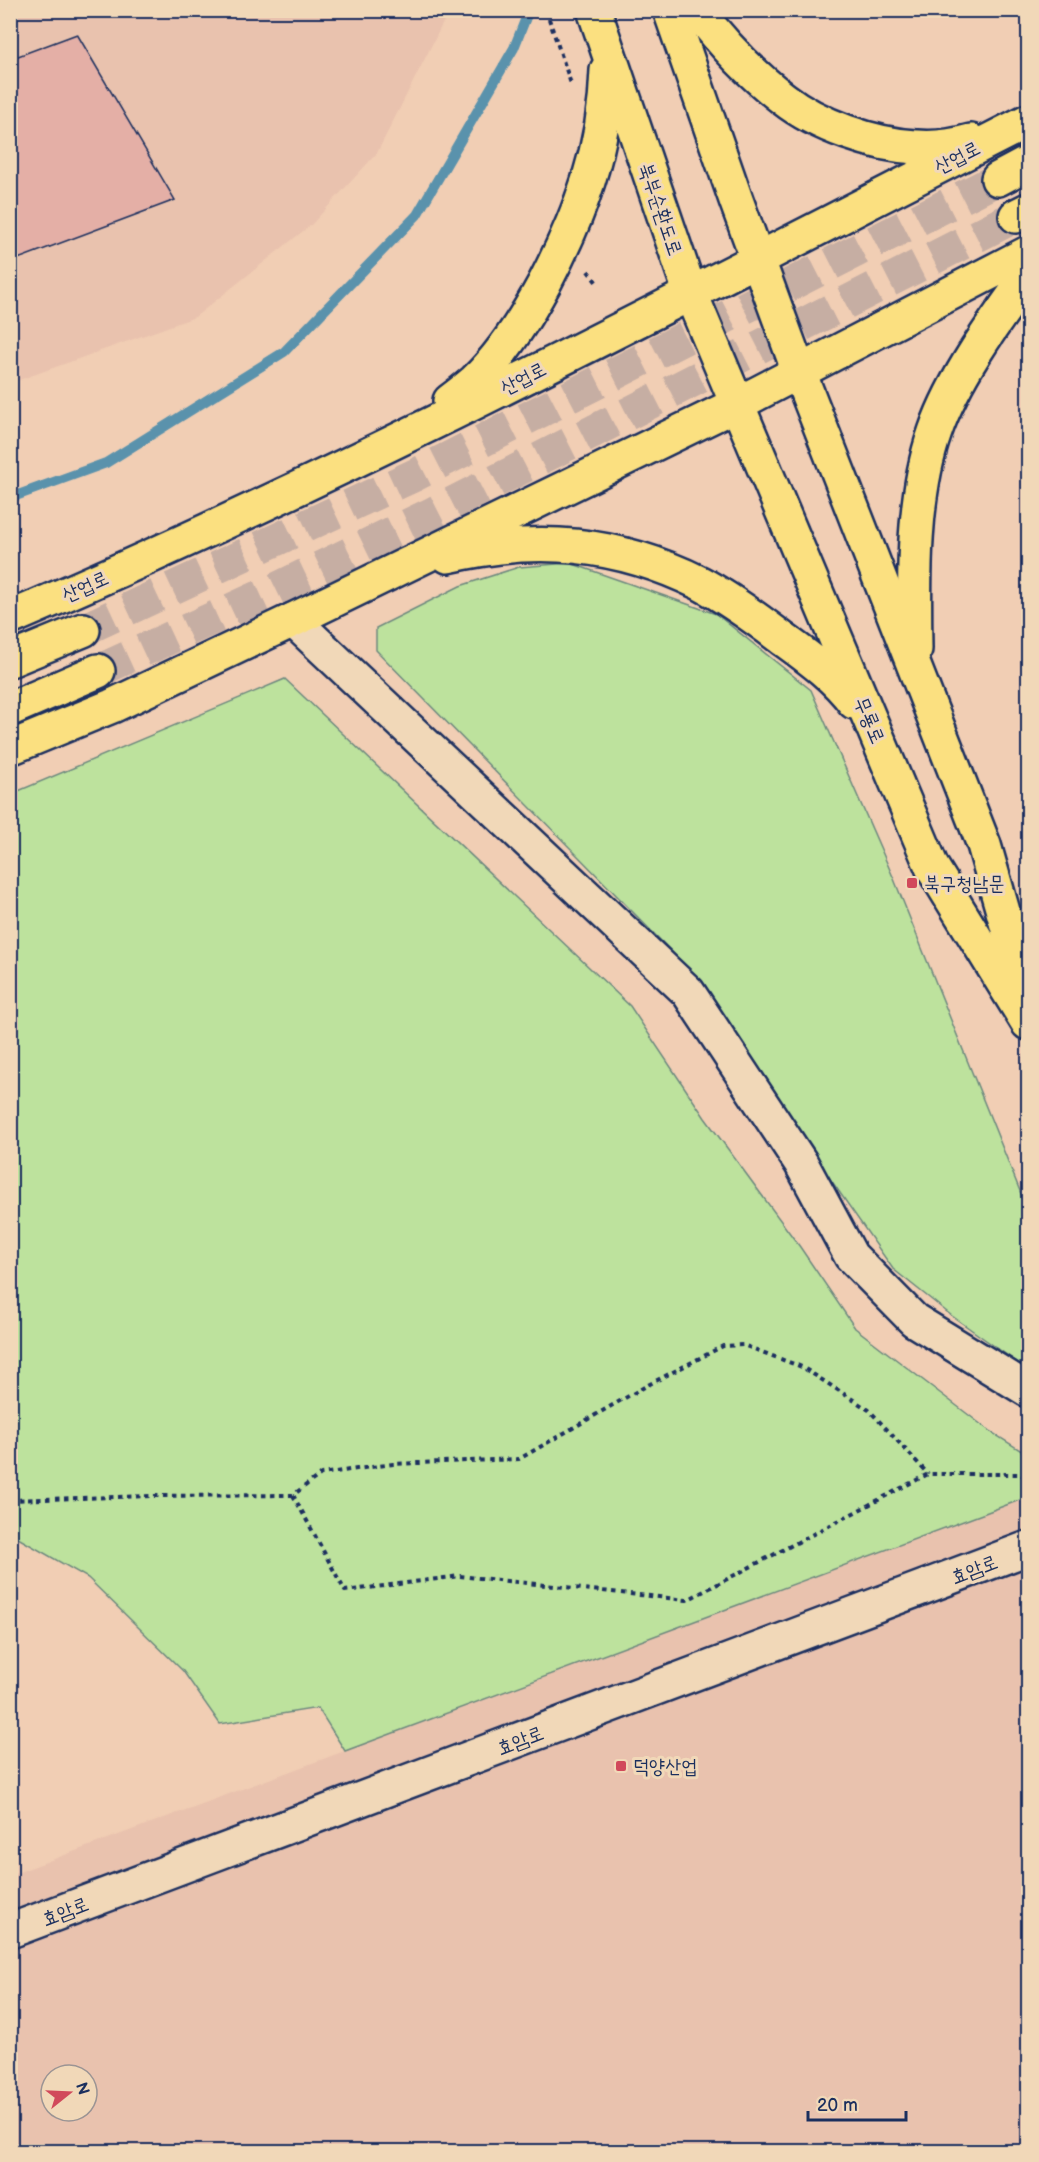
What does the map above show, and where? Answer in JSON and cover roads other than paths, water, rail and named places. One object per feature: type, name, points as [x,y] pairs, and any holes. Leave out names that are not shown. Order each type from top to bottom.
[{"type":"main road","points":[[670,10],[799,372],[984,845],[1029,999]]},
{"type":"main road","points":[[697,10],[712,31],[751,71],[785,100],[824,122],[875,140],[916,147],[952,146],[1017,127]]},
{"type":"main road","name":"북부순환도로","points":[[595,15],[690,292],[737,404]]},
{"type":"main road","points":[[401,440],[475,381],[507,344],[534,302],[559,255],[583,201],[596,154],[606,101],[608,53]]},
{"type":"main road","name":"산업로","points":[[10,618],[239,516],[401,440],[1017,127]]},
{"type":"main road","points":[[998,179],[1029,163]]},
{"type":"main road","points":[[10,748],[111,706],[293,620],[737,404],[1029,253]]},
{"type":"main road","points":[[915,669],[914,574],[920,493],[935,432],[959,380],[998,316],[1029,276]]},
{"type":"main road","name":"무룡로","points":[[737,404],[932,867],[1029,1023]]},
{"type":"main road","points":[[399,568],[454,555],[520,544],[571,545],[610,550],[655,565],[699,583],[730,601],[822,668],[848,693],[872,726]]},
{"type":"main road","name":"산업로","points":[[10,660],[83,630]]},
{"type":"main road","points":[[10,709],[98,671]]},
{"type":"street","points":[[293,620],[688,992],[801,1163],[851,1256],[914,1320],[1029,1390]]},
{"type":"street","name":"효암로","points":[[10,1931],[1029,1548]]},
{"type":"waterway","points":[[10,498],[106,463],[284,352],[417,215],[514,48],[529,10]]},
{"type":"tunnel","points":[[83,630],[415,475],[998,179]]},
{"type":"tunnel","points":[[98,671],[433,513],[1016,216]]},
{"type":"place","name":"북구청남문","points":[[912,883]]},
{"type":"place","name":"덕양산업","points":[[621,1766]]}]
